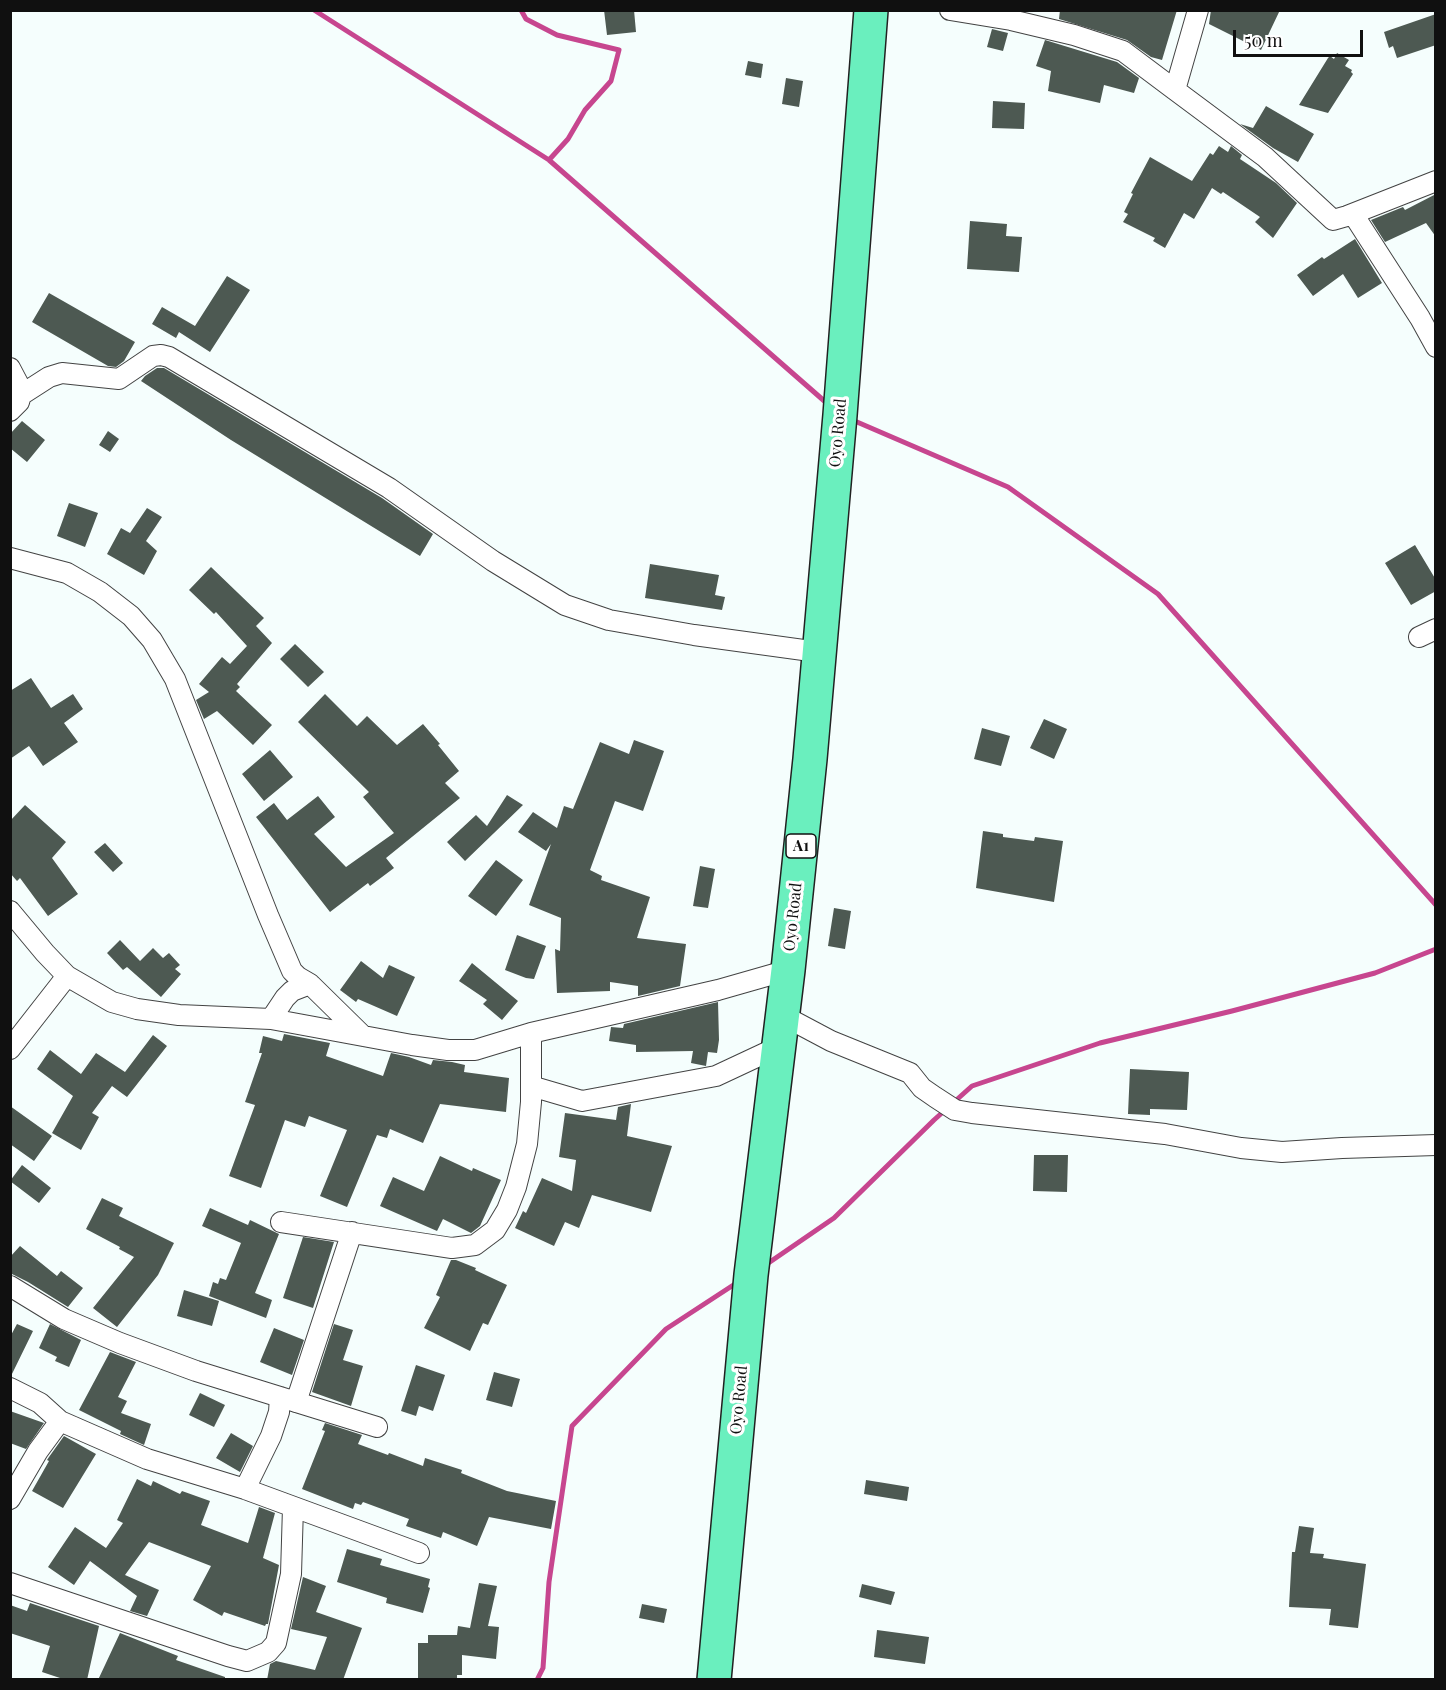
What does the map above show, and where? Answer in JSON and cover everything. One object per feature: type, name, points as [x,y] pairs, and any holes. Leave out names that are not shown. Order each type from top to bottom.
[{"type":"highway","name":"Oyo Road","points":[[714,1680],[751,1275],[788,970],[810,759],[847,332],[871,10]]},
{"type":"street","points":[[950,10],[1022,22],[1074,35],[1123,51],[1265,157],[1333,220],[1436,181]]},
{"type":"street","points":[[1175,90],[1198,10]]},
{"type":"street","points":[[1353,214],[1436,347]]},
{"type":"street","points":[[16,403],[49,377],[62,373],[119,379],[153,356],[169,357],[389,488],[494,561],[565,605],[609,620],[694,635],[818,652]]},
{"type":"street","points":[[10,368],[21,389],[16,403]]},
{"type":"street","points":[[10,558],[67,573],[100,592],[131,616],[152,640],[175,679],[292,971],[310,984],[363,1036]]},
{"type":"street","points":[[10,911],[67,976],[112,1002],[138,1009],[179,1014],[272,1019],[448,1050],[475,1050],[531,1033],[718,990],[788,970]]},
{"type":"street","points":[[10,1049],[67,976]]},
{"type":"street","points":[[272,1019],[285,998],[292,992],[310,984]]},
{"type":"street","points":[[531,1086],[582,1101],[716,1076],[780,1031],[831,1041],[910,1073],[922,1088],[935,1097],[956,1110],[972,1113],[1154,1132],[1241,1148],[1282,1152],[1436,1145]]},
{"type":"street","points":[[281,1222],[452,1248],[475,1245],[495,1230],[507,1210],[516,1187],[527,1144],[531,1086],[531,1033]]},
{"type":"street","points":[[245,1490],[271,1436],[279,1412],[288,1399],[352,1232]]},
{"type":"street","points":[[10,1286],[64,1319],[120,1343],[196,1371],[377,1426]]},
{"type":"street","points":[[10,1388],[40,1403],[60,1421],[147,1459],[245,1490],[419,1553]]},
{"type":"street","points":[[10,1499],[38,1451],[60,1421]]},
{"type":"street","points":[[10,1583],[247,1661],[268,1652],[276,1643],[291,1574],[293,1507]]},
{"type":"building","points":[[604,10],[634,10],[636,32],[607,35]]},
{"type":"building","points":[[1060,10],[1177,10],[1162,60],[1151,57],[1127,40],[1059,19]]},
{"type":"building","points":[[1211,10],[1280,10],[1261,50],[1209,24]]},
{"type":"building","points":[[1436,14],[1436,45],[1397,58],[1393,46],[1389,48],[1384,32]]},
{"type":"building","points":[[992,29],[1008,33],[1003,51],[987,47]]},
{"type":"building","points":[[1045,40],[1117,62],[1139,78],[1134,93],[1104,85],[1100,103],[1048,91],[1051,71],[1036,66]]},
{"type":"building","points":[[1337,53],[1349,60],[1345,66],[1352,70],[1353,74],[1328,113],[1299,105],[1328,58],[1330,56],[1334,59]]},
{"type":"building","points":[[748,61],[763,64],[761,78],[745,75]]},
{"type":"building","points":[[786,78],[803,81],[799,107],[782,104]]},
{"type":"building","points":[[993,101],[1025,103],[1024,129],[992,128]]},
{"type":"building","points":[[1266,106],[1314,134],[1298,162],[1273,148],[1240,124],[1253,128]]},
{"type":"building","points":[[1219,146],[1228,152],[1231,146],[1242,155],[1240,159],[1276,183],[1297,203],[1273,238],[1255,222],[1260,217],[1223,192],[1221,194],[1212,188],[1194,219],[1184,213],[1165,248],[1153,241],[1155,238],[1123,222],[1128,214],[1124,212],[1133,194],[1131,193],[1150,157],[1192,181],[1210,153],[1213,155]]},
{"type":"building","points":[[1436,194],[1436,237],[1426,223],[1385,242],[1371,220],[1403,207],[1405,210]]},
{"type":"building","points":[[970,221],[1007,224],[1006,236],[1022,237],[1019,272],[967,269]]},
{"type":"building","points":[[1355,239],[1382,283],[1358,298],[1343,274],[1313,296],[1297,275],[1322,257],[1324,259]]},
{"type":"building","points":[[227,276],[250,290],[210,352],[179,332],[176,338],[152,324],[162,307],[195,326]]},
{"type":"building","points":[[49,293],[135,342],[124,361],[116,367],[108,366],[32,322]]},
{"type":"building","points":[[157,368],[164,368],[382,498],[433,534],[420,556],[231,440],[141,381]]},
{"type":"building","points":[[22,421],[45,440],[27,462],[10,448],[10,434]]},
{"type":"building","points":[[108,431],[119,439],[110,452],[99,445]]},
{"type":"building","points":[[69,503],[98,513],[85,547],[57,536]]},
{"type":"building","points":[[147,508],[162,517],[146,541],[157,551],[144,575],[107,554],[121,528],[130,533]]},
{"type":"building","points":[[1415,545],[1436,580],[1436,591],[1411,605],[1385,563]]},
{"type":"building","points":[[650,564],[719,575],[715,595],[725,597],[722,610],[645,598]]},
{"type":"building","points":[[211,567],[264,618],[256,626],[272,643],[237,684],[240,687],[236,691],[272,725],[253,745],[217,711],[204,719],[196,700],[209,692],[199,684],[222,657],[230,664],[247,646],[216,612],[214,614],[189,590]]},
{"type":"building","points":[[295,644],[324,672],[308,687],[280,659]]},
{"type":"building","points":[[31,678],[51,708],[73,694],[83,709],[64,723],[78,742],[43,766],[29,746],[10,759],[10,691]]},
{"type":"building","points":[[325,694],[357,726],[367,716],[397,745],[423,724],[459,771],[445,783],[460,798],[386,858],[394,868],[370,886],[368,883],[330,912],[256,817],[274,803],[287,820],[318,796],[335,817],[314,834],[346,867],[394,833],[363,797],[369,792],[298,722]]},
{"type":"building","points":[[1044,719],[1067,729],[1054,759],[1030,748]]},
{"type":"building","points":[[982,728],[1010,736],[1001,766],[974,759]]},
{"type":"building","points":[[634,740],[664,751],[643,811],[615,801],[590,870],[602,876],[601,880],[650,897],[637,938],[686,944],[680,986],[638,996],[638,986],[610,982],[610,991],[557,993],[555,949],[560,951],[561,918],[529,905],[551,844],[546,851],[518,832],[533,812],[557,828],[564,806],[573,809],[600,742],[629,754]]},
{"type":"building","points":[[270,750],[293,777],[264,801],[242,774]]},
{"type":"building","points":[[507,795],[523,805],[465,861],[447,842],[476,815],[487,826]]},
{"type":"building","points":[[25,805],[66,842],[52,858],[78,894],[48,916],[20,878],[17,881],[10,873],[10,821]]},
{"type":"building","points":[[983,831],[1003,834],[1003,837],[1034,841],[1035,837],[1063,841],[1054,902],[976,888]]},
{"type":"building","points":[[105,843],[123,863],[113,872],[94,852]]},
{"type":"building","points":[[496,860],[523,880],[496,916],[468,896]]},
{"type":"building","points":[[700,866],[715,869],[708,908],[693,906]]},
{"type":"building","points":[[834,908],[851,911],[845,949],[828,946]]},
{"type":"building","points":[[517,935],[546,946],[534,979],[505,970]]},
{"type":"building","points":[[120,940],[140,961],[153,948],[163,958],[169,953],[180,965],[175,969],[181,974],[161,997],[127,967],[123,970],[107,953]]},
{"type":"building","points":[[361,961],[383,978],[389,965],[415,977],[397,1016],[358,999],[356,1002],[340,990]]},
{"type":"building","points":[[472,963],[518,1001],[502,1020],[483,1004],[487,1000],[459,981]]},
{"type":"building","points":[[718,1002],[717,1053],[708,1052],[706,1066],[691,1063],[693,1051],[636,1052],[636,1045],[609,1041],[611,1027],[623,1028],[624,1024]]},
{"type":"building","points":[[284,1034],[330,1043],[326,1056],[383,1076],[391,1053],[431,1065],[433,1060],[452,1062],[465,1065],[464,1072],[509,1078],[506,1112],[440,1104],[423,1143],[390,1129],[387,1138],[377,1135],[347,1207],[320,1196],[347,1130],[309,1116],[305,1127],[285,1120],[261,1188],[229,1176],[255,1105],[245,1102],[262,1053],[259,1053],[263,1036],[282,1041]]},
{"type":"building","points":[[153,1035],[167,1046],[127,1097],[112,1086],[92,1113],[99,1117],[81,1150],[52,1133],[73,1096],[37,1069],[50,1050],[81,1074],[96,1053],[125,1072]]},
{"type":"building","points":[[1130,1069],[1189,1072],[1187,1110],[1150,1109],[1150,1115],[1128,1114]]},
{"type":"building","points":[[631,1104],[627,1136],[672,1146],[651,1212],[592,1195],[579,1228],[565,1222],[554,1246],[515,1228],[523,1211],[526,1213],[542,1178],[572,1191],[576,1160],[559,1157],[565,1113],[616,1120],[618,1107]]},
{"type":"building","points":[[10,1106],[52,1136],[34,1161],[10,1144]]},
{"type":"building","points":[[1034,1155],[1068,1155],[1067,1192],[1033,1191]]},
{"type":"building","points":[[440,1156],[472,1171],[473,1168],[501,1180],[480,1226],[471,1233],[443,1219],[437,1231],[380,1206],[393,1177],[424,1191]]},
{"type":"building","points":[[22,1165],[51,1188],[39,1203],[10,1181]]},
{"type":"building","points":[[102,1198],[123,1208],[119,1216],[174,1243],[158,1275],[117,1327],[93,1308],[134,1257],[86,1229]]},
{"type":"building","points":[[210,1208],[248,1225],[250,1220],[279,1234],[255,1293],[272,1300],[266,1318],[209,1296],[213,1282],[218,1284],[220,1278],[226,1280],[241,1243],[202,1226]]},
{"type":"building","points":[[303,1237],[334,1242],[313,1308],[283,1298]]},
{"type":"building","points":[[20,1246],[57,1276],[61,1271],[83,1288],[68,1307],[10,1273],[10,1257]]},
{"type":"building","points":[[451,1260],[476,1268],[475,1270],[507,1285],[488,1325],[483,1323],[470,1351],[424,1328],[440,1297],[436,1295]]},
{"type":"building","points":[[184,1290],[219,1301],[212,1326],[177,1316]]},
{"type":"building","points":[[17,1324],[33,1331],[11,1376],[10,1337]]},
{"type":"building","points":[[50,1324],[81,1340],[69,1367],[55,1361],[57,1357],[39,1348]]},
{"type":"building","points":[[334,1324],[353,1330],[343,1360],[363,1366],[351,1406],[312,1392]]},
{"type":"building","points":[[274,1328],[304,1340],[292,1375],[260,1362]]},
{"type":"building","points":[[110,1352],[136,1362],[118,1397],[127,1401],[121,1413],[151,1424],[144,1445],[79,1410]]},
{"type":"building","points":[[416,1365],[445,1375],[433,1411],[419,1406],[416,1416],[401,1411]]},
{"type":"building","points":[[494,1372],[520,1379],[512,1407],[486,1400]]},
{"type":"building","points":[[200,1393],[225,1405],[214,1427],[189,1415]]},
{"type":"building","points":[[10,1411],[44,1423],[26,1449],[10,1443]]},
{"type":"building","points":[[325,1423],[362,1435],[358,1444],[388,1455],[389,1453],[423,1466],[425,1458],[462,1470],[461,1473],[507,1491],[556,1501],[551,1529],[489,1517],[477,1546],[443,1532],[441,1538],[406,1526],[409,1519],[363,1502],[361,1505],[355,1503],[353,1509],[302,1489],[325,1431],[322,1430]]},
{"type":"building","points":[[231,1433],[253,1446],[240,1472],[216,1458]]},
{"type":"building","points":[[64,1436],[96,1454],[63,1508],[32,1491],[49,1461],[47,1460]]},
{"type":"building","points":[[137,1479],[151,1486],[153,1481],[180,1494],[182,1491],[210,1501],[201,1525],[248,1543],[259,1507],[275,1513],[263,1558],[279,1565],[268,1624],[265,1626],[224,1612],[222,1616],[193,1600],[211,1566],[149,1542],[125,1575],[159,1590],[147,1616],[130,1611],[137,1596],[90,1561],[74,1585],[48,1567],[75,1527],[106,1548],[123,1523],[117,1520]]},
{"type":"building","points":[[866,1480],[909,1487],[907,1501],[864,1494]]},
{"type":"building","points":[[1299,1526],[1314,1528],[1310,1553],[1324,1554],[1323,1558],[1366,1564],[1358,1628],[1329,1625],[1331,1609],[1289,1607],[1292,1552],[1295,1552]]},
{"type":"building","points":[[347,1549],[382,1559],[380,1565],[430,1579],[428,1587],[430,1588],[423,1613],[386,1603],[387,1598],[337,1582]]},
{"type":"building","points":[[303,1577],[326,1586],[316,1612],[362,1628],[343,1680],[267,1680],[270,1664],[276,1661],[315,1670],[327,1637],[291,1629]]},
{"type":"building","points":[[479,1583],[497,1586],[488,1626],[499,1627],[496,1659],[462,1655],[462,1675],[457,1675],[457,1680],[418,1680],[418,1643],[428,1643],[428,1635],[457,1635],[458,1626],[470,1628]]},
{"type":"building","points":[[862,1584],[895,1592],[891,1605],[859,1597]]},
{"type":"building","points":[[30,1603],[99,1626],[87,1680],[66,1680],[42,1672],[50,1646],[10,1633],[10,1605],[27,1611]]},
{"type":"building","points":[[642,1604],[667,1609],[664,1623],[639,1618]]},
{"type":"building","points":[[877,1630],[929,1637],[925,1664],[874,1657]]},
{"type":"building","points":[[120,1633],[178,1656],[176,1660],[225,1677],[225,1680],[98,1680]]},
{"type":"waterway","points":[[314,10],[549,160],[830,406]]},
{"type":"waterway","points":[[521,10],[526,19],[557,35],[619,50],[611,81],[585,110],[568,139],[549,160]]},
{"type":"waterway","points":[[850,419],[1008,487],[1158,594],[1436,905]]},
{"type":"waterway","points":[[764,1266],[834,1218],[972,1086],[1100,1043],[1375,973],[1436,949]]},
{"type":"waterway","points":[[537,1680],[543,1668],[549,1582],[572,1426],[666,1329],[738,1282]]}]
